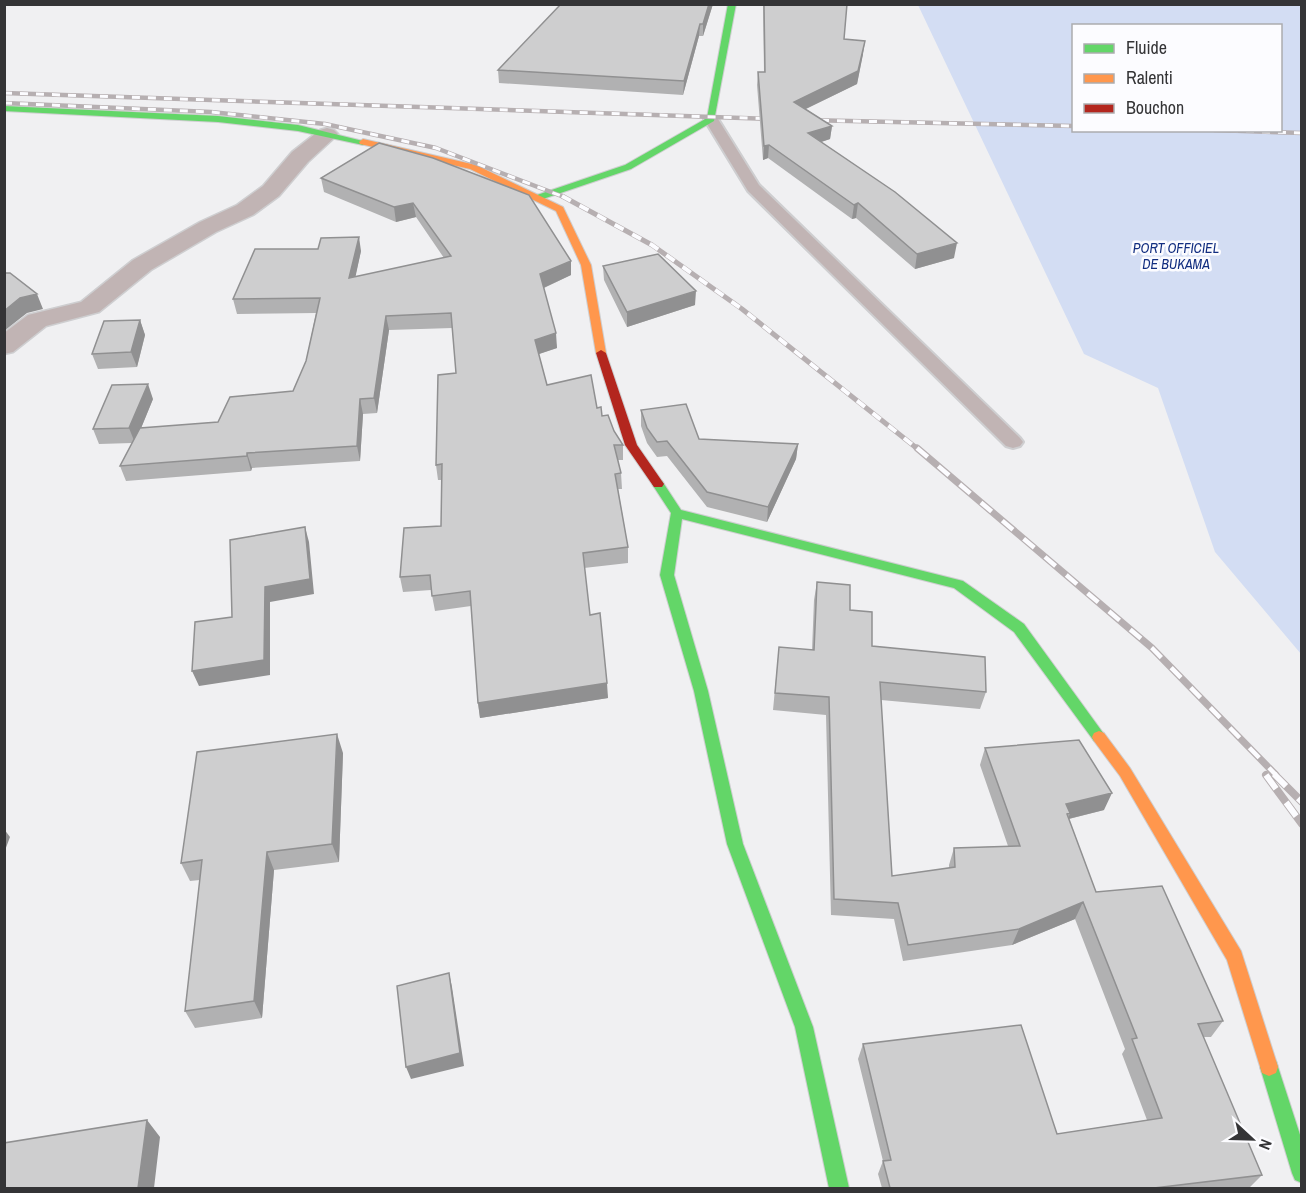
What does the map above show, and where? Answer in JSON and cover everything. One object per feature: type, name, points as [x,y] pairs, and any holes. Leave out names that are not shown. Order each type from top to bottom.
[{"type":"street","points":[[537,198],[628,167],[711,119],[732,4]]},
{"type":"street","points":[[4,108],[218,119],[327,134],[473,167],[561,209],[586,265],[598,345],[630,445],[677,513],[958,584],[1019,628],[1125,772],[1234,957],[1302,1173]]},
{"type":"street","points":[[4,346],[37,320],[90,307],[142,265],[208,226],[245,210],[271,191],[300,157],[327,134]]},
{"type":"street","points":[[677,513],[667,575],[701,691],[735,844],[804,1027],[839,1188]]},
{"type":"lane","points":[[711,119],[753,188],[1013,442]]},
{"type":"water","name":"PORT OFFICIEL DE BUKAMA","points":[[918,5],[1301,5],[1301,654],[1215,552],[1158,388],[1084,354]]},
{"type":"building","points":[[561,4],[709,4],[703,24],[700,24],[684,81],[498,70]]},
{"type":"building","points":[[764,4],[847,4],[844,39],[865,41],[858,71],[794,102],[832,126],[808,133],[895,192],[957,243],[917,254],[858,203],[854,205],[769,145],[764,146],[758,72],[765,72]]},
{"type":"building","points":[[379,143],[433,158],[529,195],[571,261],[540,274],[556,333],[535,340],[547,385],[591,375],[597,408],[601,407],[602,416],[608,415],[623,445],[614,445],[621,473],[615,474],[628,547],[583,553],[590,615],[600,613],[607,683],[478,703],[470,591],[432,596],[430,575],[400,577],[404,528],[441,526],[442,464],[436,465],[438,375],[456,373],[451,313],[386,316],[374,398],[360,399],[357,446],[247,453],[247,456],[120,466],[140,428],[218,422],[230,397],[293,391],[306,361],[320,298],[233,299],[255,249],[318,249],[321,238],[359,237],[349,278],[451,256],[413,203],[394,207],[321,178]]},
{"type":"building","points":[[658,254],[696,291],[627,312],[603,266]]},
{"type":"building","points":[[4,273],[10,273],[37,294],[20,298],[4,311]]},
{"type":"building","points":[[140,320],[131,352],[92,354],[104,321]]},
{"type":"building","points":[[148,384],[129,428],[93,429],[112,385]]},
{"type":"building","points":[[686,404],[699,439],[798,444],[768,507],[707,492],[667,441],[657,442],[647,428],[641,410]]},
{"type":"building","points":[[305,527],[310,579],[265,587],[264,660],[192,671],[195,622],[232,617],[230,540]]},
{"type":"building","points":[[817,582],[850,585],[850,610],[872,612],[872,646],[985,657],[986,692],[880,682],[892,876],[955,867],[954,848],[1020,846],[985,748],[1079,740],[1112,793],[1066,804],[1070,813],[1067,814],[1096,892],[1162,886],[1223,1021],[1198,1024],[1262,1175],[1154,1188],[890,1188],[883,1161],[891,1160],[863,1044],[1021,1025],[1057,1134],[1162,1118],[1132,1039],[1137,1038],[1083,902],[1019,929],[908,945],[898,903],[834,899],[829,697],[775,693],[779,647],[814,650]]},
{"type":"building","points":[[337,734],[332,844],[267,852],[254,1001],[185,1011],[202,860],[181,863],[197,752]]},
{"type":"building","points":[[449,973],[460,1053],[406,1067],[397,986]]},
{"type":"building","points":[[147,1120],[138,1188],[4,1188],[4,1143]]},
{"type":"railway","points":[[4,93],[775,119]]},
{"type":"railway","points":[[4,103],[211,112],[325,124],[436,148],[563,197]]},
{"type":"railway","points":[[805,120],[1072,126]]},
{"type":"railway","points":[[1273,132],[1302,133]]},
{"type":"railway","points":[[563,197],[652,245],[742,309],[919,450]]},
{"type":"railway","points":[[917,448],[1152,648],[1276,775]]},
{"type":"railway","points":[[1274,774],[1302,802]]},
{"type":"railway","points":[[1266,775],[1302,824]]},
{"type":"traffic: fast","points":[[537,198],[628,167],[711,119],[732,4]]},
{"type":"traffic: fast","points":[[4,108],[218,119],[298,128],[363,142]]},
{"type":"traffic: fast","points":[[658,484],[677,513],[958,584],[1019,628],[1099,737]]},
{"type":"traffic: fast","points":[[677,513],[667,575],[701,691],[735,844],[804,1027],[839,1188]]},
{"type":"traffic: fast","points":[[1269,1067],[1302,1173]]},
{"type":"traffic: slow","points":[[363,142],[473,167],[560,209],[586,265],[601,353]]},
{"type":"traffic: slow","points":[[1099,737],[1125,772],[1235,957],[1269,1067]]},
{"type":"traffic: jam","points":[[601,353],[631,445],[658,484]]}]
